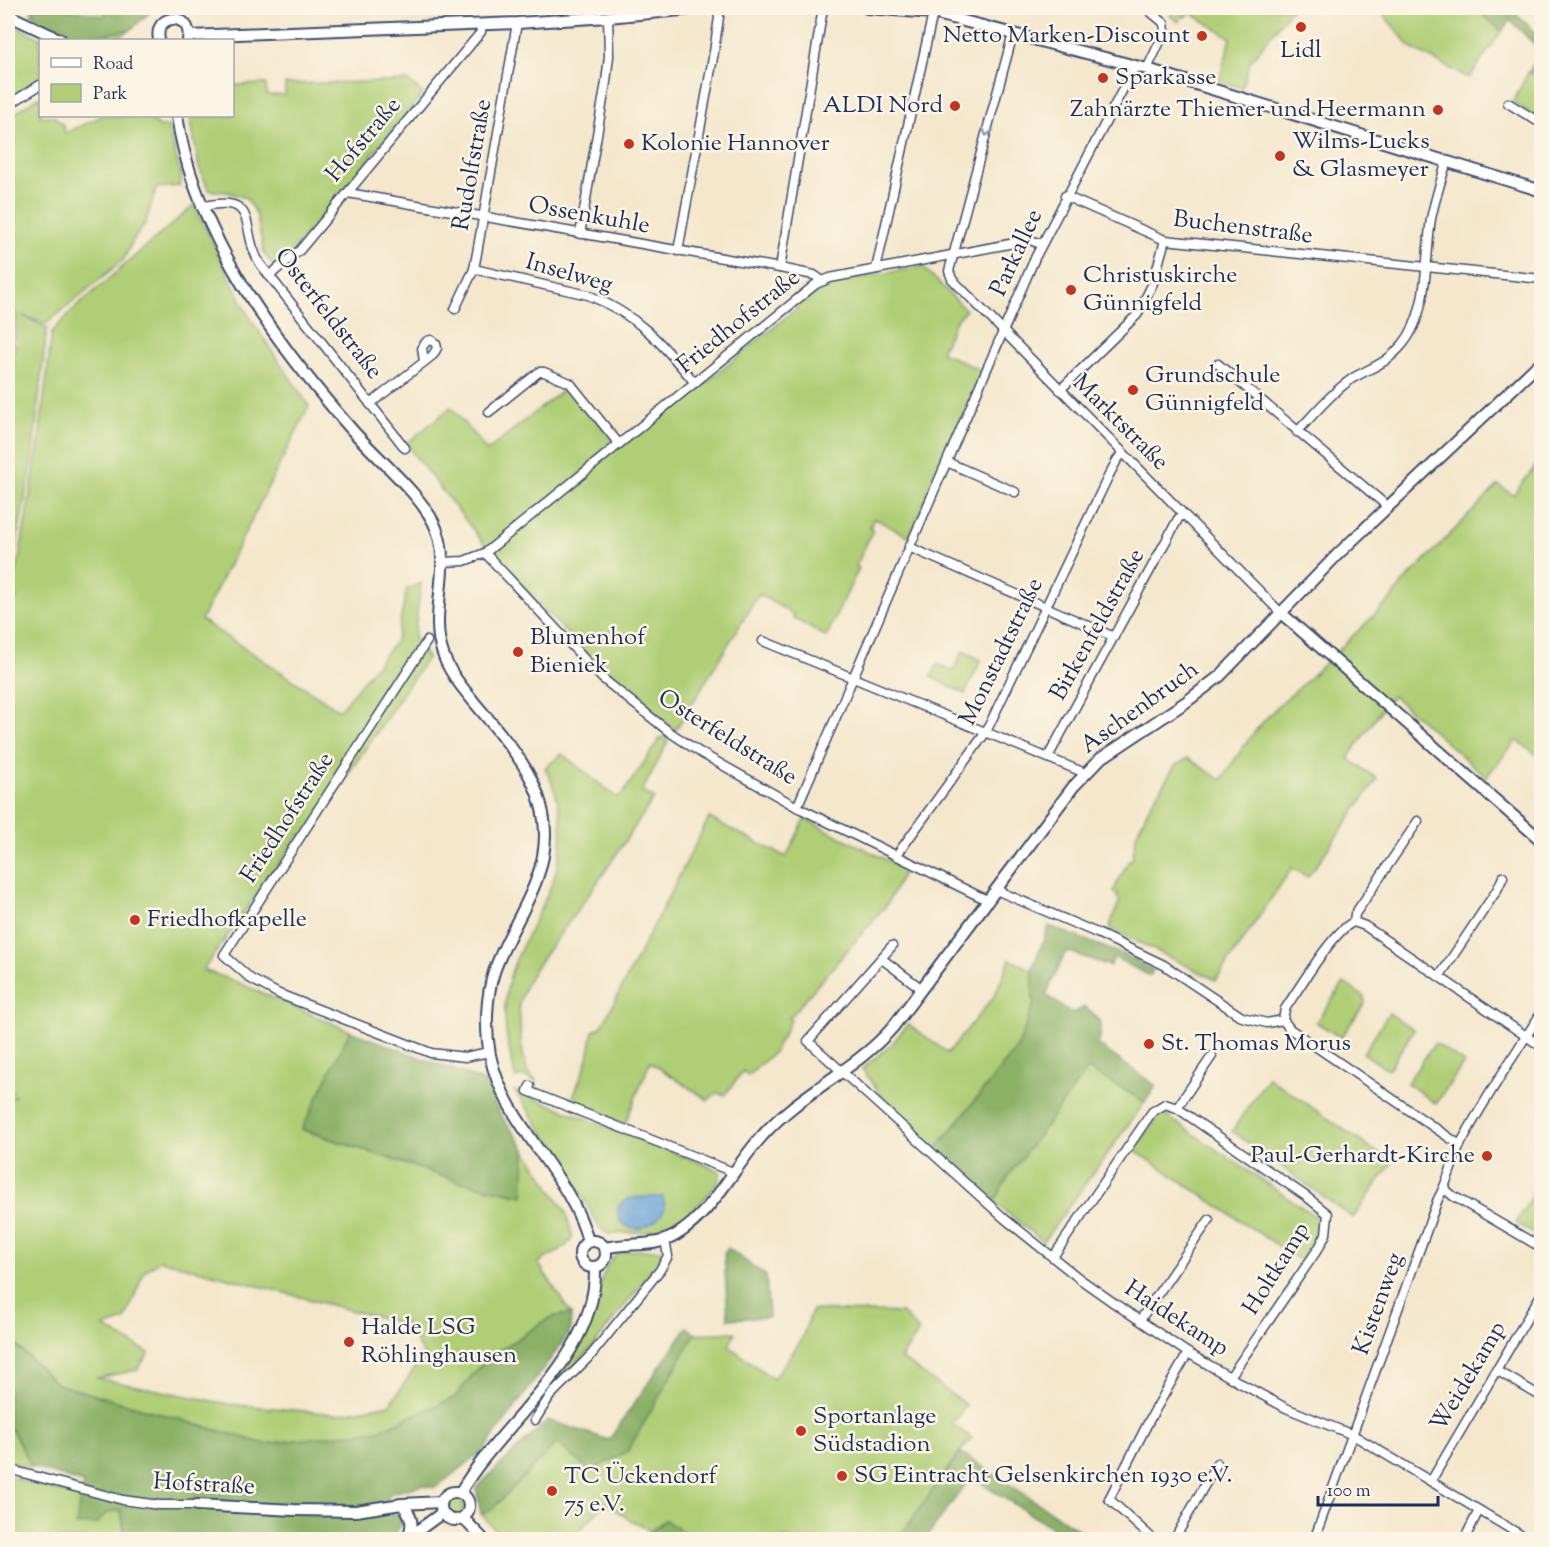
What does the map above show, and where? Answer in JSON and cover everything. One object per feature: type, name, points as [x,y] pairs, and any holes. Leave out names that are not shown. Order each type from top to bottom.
[{"type":"street","points":[[155,39],[161,25],[176,14],[185,25],[188,38],[517,23],[702,8]]},
{"type":"street","points":[[678,251],[714,52],[718,8]]},
{"type":"street","points":[[780,268],[824,8]]},
{"type":"street","points":[[867,8],[941,12],[1013,34],[1147,69],[1542,191]]},
{"type":"street","points":[[1146,8],[1164,23],[1165,31],[1147,69]]},
{"type":"street","points":[[876,269],[941,12]]},
{"type":"street","points":[[8,15],[59,39]]},
{"type":"street","points":[[580,234],[606,82],[609,56],[608,17]]},
{"type":"street","name":"Rudolfstraße","points":[[455,309],[474,269],[517,23]]},
{"type":"street","name":"Hofstraße","points":[[269,276],[300,250],[348,193],[481,32],[481,24]]},
{"type":"street","points":[[955,253],[1013,34]]},
{"type":"street","name":"Parkallee","points":[[797,807],[1041,244],[1135,66]]},
{"type":"street","points":[[8,105],[39,86]]},
{"type":"street","points":[[1508,103],[1542,124]]},
{"type":"street","points":[[177,117],[185,157],[201,207],[230,263],[295,361],[354,432],[429,513],[438,534],[444,562],[437,622],[444,657],[461,686],[520,758],[540,796],[545,837],[539,875],[494,973],[488,1014],[489,1052],[494,1073],[506,1098],[574,1207],[588,1241]]},
{"type":"street","points":[[1297,432],[1326,399],[1354,378],[1380,366],[1405,341],[1421,306],[1432,216],[1447,161]]},
{"type":"street","name":"Ossenkuhle","points":[[348,193],[780,268],[814,275],[824,280]]},
{"type":"street","name":"Buchenstraße","points":[[1065,196],[1165,240],[1542,279]]},
{"type":"street","name":"Osterfeldstraße","points":[[201,207],[223,202],[238,205],[244,212],[254,253],[269,276],[405,448]]},
{"type":"street","name":"Friedhofstraße","points":[[444,562],[464,561],[485,553],[816,284],[824,280],[955,253],[1030,240],[1041,244]]},
{"type":"street","points":[[1060,390],[1137,315],[1153,283],[1165,240]]},
{"type":"street","name":"Marktstraße","points":[[955,253],[949,271],[952,279],[1281,613]]},
{"type":"street","name":"Inselweg","points":[[474,269],[588,295],[606,302],[643,326],[662,343],[695,382]]},
{"type":"street","name":"Aschenbruch","points":[[665,1240],[680,1233],[701,1214],[761,1136],[788,1109],[878,1046],[1085,773],[1100,759],[1215,681],[1387,506],[1542,361]]},
{"type":"street","name":"Osterfeldstraße","points":[[370,404],[424,362]]},
{"type":"street","points":[[1218,364],[1387,506]]},
{"type":"street","points":[[489,412],[539,372],[544,372],[570,383],[620,444]]},
{"type":"street","name":"Monstadtstraße","points":[[896,856],[986,732],[1108,477],[1123,453]]},
{"type":"street","points":[[947,462],[1015,492]]},
{"type":"street","name":"Birkenfeldstraße","points":[[1048,757],[1183,513]]},
{"type":"street","points":[[909,547],[1114,637]]},
{"type":"street","name":"Osterfeldstraße","points":[[485,553],[602,678],[668,731],[797,807],[989,901]]},
{"type":"street","points":[[1281,613],[1542,841]]},
{"type":"street","name":"Friedhofstraße","points":[[427,641],[224,955],[251,979],[279,994],[431,1053],[465,1057],[489,1052]]},
{"type":"street","points":[[762,641],[1085,773]]},
{"type":"street","points":[[1354,922],[1355,914],[1418,822]]},
{"type":"street","points":[[1438,977],[1497,890],[1503,877]]},
{"type":"street","points":[[996,890],[1097,933],[1164,965],[1242,1017],[1267,1023],[1283,1020]]},
{"type":"street","points":[[1460,1145],[1290,1029],[1283,1020],[1285,1009],[1341,930],[1354,922],[1365,926],[1542,1047]]},
{"type":"street","points":[[892,946],[882,959],[922,989]]},
{"type":"street","name":"Haidekamp","points":[[882,959],[808,1041],[841,1072],[1005,1219],[1080,1279],[1188,1353],[1286,1408],[1353,1435],[1529,1539]]},
{"type":"street","name":"Kistenweg","points":[[1314,1539],[1438,1199],[1460,1145],[1542,1012]]},
{"type":"street","points":[[1053,1257],[1152,1112],[1165,1104],[1177,1108],[1212,1056]]},
{"type":"street","points":[[530,1086],[528,1091],[733,1172]]},
{"type":"street","name":"Holtkamp","points":[[1177,1108],[1328,1214],[1326,1234],[1320,1246],[1230,1377]]},
{"type":"street","points":[[1445,1186],[1453,1196],[1542,1248]]},
{"type":"street","points":[[1140,1320],[1209,1220]]},
{"type":"street","points":[[535,1420],[550,1396],[592,1354],[660,1270],[668,1256],[665,1240],[604,1248]]},
{"type":"street","points":[[588,1241],[599,1242],[604,1248],[605,1260],[595,1267],[583,1264],[579,1256],[581,1247],[588,1241]]},
{"type":"street","points":[[460,1493],[472,1473],[515,1423],[578,1336],[590,1307],[595,1267]]},
{"type":"street","name":"Weidekamp","points":[[1431,1481],[1542,1293]]},
{"type":"street","points":[[1154,1539],[1109,1499],[1143,1431],[1188,1353]]},
{"type":"street","points":[[1496,1370],[1542,1397]]},
{"type":"street","points":[[1174,1539],[1217,1463]]},
{"type":"street","name":"Hofstraße","points":[[8,1469],[123,1500],[159,1505],[356,1511],[402,1504],[441,1508]]},
{"type":"street","points":[[407,1537],[441,1508],[443,1498],[451,1492],[460,1493],[467,1498],[469,1507],[463,1518],[459,1520],[449,1520],[441,1508]]},
{"type":"street","points":[[402,1504],[413,1525],[407,1537]]},
{"type":"street","points":[[1464,1539],[1479,1510]]},
{"type":"street","points":[[463,1518],[484,1539]]},
{"type":"green space","points":[[32,8],[145,8],[132,29],[109,39],[92,39],[67,32],[31,15]]},
{"type":"green space","points":[[33,8],[64,8],[104,17],[108,8],[155,8],[130,30],[79,39],[71,39],[37,22]]},
{"type":"green space","points":[[1174,8],[1292,8],[1250,62],[1242,88],[1219,81],[1231,38],[1189,12],[1185,17],[1182,16],[1179,22],[1170,16]]},
{"type":"green space","points":[[1378,8],[1474,8],[1502,31],[1469,78],[1412,49]]},
{"type":"green space","points":[[1474,8],[1509,8],[1541,37],[1541,75],[1528,73],[1536,60],[1536,46],[1510,20],[1502,31]]},
{"type":"green space","points":[[8,22],[42,39],[39,39],[39,79],[8,99]]},
{"type":"green space","points":[[1528,73],[1541,75],[1541,122],[1513,102]]},
{"type":"green space","points":[[408,81],[423,93],[297,246],[274,267],[264,253],[256,213],[246,198],[227,192],[209,190],[199,168],[190,117],[234,117],[234,85],[266,84],[267,95],[285,95],[285,84]]},
{"type":"green space","points":[[39,97],[39,117],[54,117],[63,125],[65,133],[100,117],[149,117],[159,127],[168,126],[182,178],[179,186],[156,188],[146,222],[132,242],[124,259],[46,324],[23,316],[47,328],[31,467],[8,587],[8,454],[17,314],[14,313],[8,405],[8,118]]},
{"type":"green space","points":[[194,205],[250,318],[309,406],[201,620],[339,710],[396,641],[407,589],[421,583],[414,638],[427,658],[306,836],[300,834],[203,970],[232,980],[350,1031],[303,1130],[457,1181],[522,1196],[525,1149],[566,1212],[573,1238],[564,1248],[538,1263],[571,1314],[551,1317],[485,1360],[454,1398],[379,1430],[265,1444],[57,1384],[8,1337],[8,1098],[15,1097],[8,1088],[8,604],[16,599],[14,588],[38,448],[52,332],[75,308]],"holes":[[[160,1260],[406,1325],[424,1355],[390,1404],[337,1414],[228,1404],[96,1378],[137,1370],[149,1353],[104,1327],[125,1320],[144,1272]]]},
{"type":"green space","points":[[924,268],[966,310],[956,320],[941,352],[982,371],[909,537],[874,518],[870,527],[873,530],[856,566],[859,568],[826,637],[793,618],[794,615],[759,594],[676,730],[626,691],[592,660],[541,606],[492,554],[406,444],[451,407],[487,451],[568,386],[619,448],[674,404],[678,406],[826,284]]},
{"type":"green space","points":[[1541,459],[1541,758],[1517,740],[1486,777],[1393,696],[1348,758],[1377,779],[1308,877],[1292,868],[1216,980],[1109,928],[1120,900],[1117,898],[1118,894],[1113,892],[1129,860],[1132,860],[1137,833],[1150,805],[1175,766],[1188,758],[1221,780],[1264,720],[1393,597],[1402,584],[1498,485],[1513,495]]},
{"type":"green space","points":[[963,651],[981,660],[965,694],[931,677],[938,664],[953,671]]},
{"type":"green space","points":[[661,737],[668,741],[642,792],[654,798],[526,984],[519,1004],[521,1044],[527,1071],[537,1082],[522,1076],[516,1078],[505,1024],[508,984],[516,959],[552,883],[560,854],[560,810],[545,768],[562,754],[616,797],[622,795]]},
{"type":"green space","points":[[709,818],[786,857],[805,819],[905,869],[887,904],[789,1018],[791,1020],[774,1052],[748,1076],[743,1071],[725,1095],[717,1093],[708,1100],[650,1062],[625,1124],[571,1102],[588,1059],[593,1031],[601,1027],[605,1020]]},
{"type":"green space","points":[[1049,926],[1129,957],[1153,970],[1150,976],[1114,957],[1110,966],[1069,952],[1065,953],[1046,995],[1072,1013],[1085,1007],[1100,1023],[1101,1032],[1098,1045],[1156,1086],[1145,1102],[1088,1069],[1009,1175],[994,1202],[936,1149],[1018,1047],[1035,1001],[1033,1000],[1033,967]]},
{"type":"green space","points":[[1010,959],[1033,971],[1033,999],[1035,1001],[1018,1047],[936,1149],[890,1107],[862,1069],[891,1045],[908,1024],[948,1053],[995,995]]},
{"type":"green space","points":[[1344,983],[1364,997],[1365,1003],[1341,1038],[1316,1022]]},
{"type":"green space","points":[[1389,1013],[1414,1030],[1388,1070],[1363,1053]]},
{"type":"green space","points":[[350,1031],[486,1082],[498,1111],[525,1149],[523,1196],[457,1181],[302,1129]]},
{"type":"green space","points":[[1435,1043],[1464,1063],[1436,1104],[1407,1083]]},
{"type":"green space","points":[[1088,1068],[1145,1102],[1043,1242],[994,1202],[1009,1175]]},
{"type":"green space","points":[[1268,1077],[1392,1163],[1353,1218],[1232,1131]]},
{"type":"green space","points":[[515,1091],[716,1169],[720,1172],[719,1181],[686,1216],[665,1228],[608,1234],[599,1227],[562,1160]]},
{"type":"green space","points":[[1161,1112],[1322,1221],[1301,1261],[1134,1150]]},
{"type":"green space","points":[[1541,1181],[1541,1239],[1516,1223]]},
{"type":"green space","points":[[728,1248],[766,1276],[769,1317],[728,1319],[724,1254]]},
{"type":"green space","points":[[641,1250],[660,1250],[664,1255],[594,1345],[541,1400],[548,1385],[586,1332],[607,1266],[618,1254]]},
{"type":"green space","name":"Sportanlage Südstadion","points":[[812,1310],[902,1313],[919,1331],[901,1358],[966,1405],[952,1424],[972,1438],[898,1539],[693,1539],[665,1520],[651,1531],[606,1503],[571,1539],[504,1539],[481,1514],[491,1510],[557,1442],[627,1452],[695,1334],[735,1332],[729,1346],[773,1379],[801,1341]]},
{"type":"green space","points":[[571,1314],[570,1332],[483,1451],[435,1488],[422,1485],[389,1494],[386,1513],[399,1514],[403,1520],[392,1540],[125,1539],[121,1510],[106,1513],[97,1524],[76,1525],[83,1483],[32,1467],[12,1430],[8,1429],[8,1338],[57,1384],[265,1444],[379,1430],[454,1398],[485,1360],[551,1317]]},
{"type":"green space","points":[[687,1327],[695,1334],[627,1452],[590,1471],[557,1443],[491,1510],[481,1514],[476,1488],[548,1420],[609,1440]]},
{"type":"green space","points":[[8,1429],[12,1430],[32,1467],[8,1463]]},
{"type":"green space","points":[[960,1452],[1088,1536],[1088,1539],[1070,1539],[971,1477],[925,1539],[898,1539]]},
{"type":"green space","points":[[8,1476],[81,1498],[77,1525],[105,1513],[122,1510],[125,1539],[8,1539]]},
{"type":"green space","points":[[455,1498],[461,1501],[464,1507],[461,1513],[455,1516],[449,1513],[446,1507],[449,1501]]},
{"type":"green space","points":[[665,1520],[693,1539],[642,1539]]},
{"type":"water","points":[[639,1197],[663,1197],[665,1208],[654,1222],[642,1227],[630,1228],[620,1220],[618,1213],[622,1202]]},
{"type":"place","name":"Lidl","points":[[1301,27]]},
{"type":"place","name":"Netto Marken-Discount","points":[[1202,36]]},
{"type":"place","name":"Sparkasse","points":[[1103,78]]},
{"type":"place","name":"ALDI Nord","points":[[955,106]]},
{"type":"place","name":"Zahnärzte Thiemer und Heermann","points":[[1438,110]]},
{"type":"place","name":"Kolonie Hannover","points":[[629,144]]},
{"type":"place","name":"Wilms-Lucks & Glasmeyer","points":[[1280,156]]},
{"type":"place","name":"Christuskirche Günnigfeld","points":[[1071,290]]},
{"type":"place","name":"Grundschule Günnigfeld","points":[[1133,390]]},
{"type":"place","name":"Blumenhof Bieniek","points":[[518,652]]},
{"type":"place","name":"Friedhofkapelle","points":[[135,920]]},
{"type":"place","name":"St. Thomas Morus","points":[[1149,1044]]},
{"type":"place","name":"Paul-Gerhardt-Kirche","points":[[1487,1156]]},
{"type":"place","name":"Halde LSG Röhlinghausen","points":[[349,1342]]},
{"type":"place","name":"Sportanlage Südstadion","points":[[801,1431]]},
{"type":"place","name":"SG Eintracht Gelsenkirchen 1930 e.V.","points":[[842,1476]]},
{"type":"place","name":"TC Ückendorf 75 e.V.","points":[[552,1491]]}]
